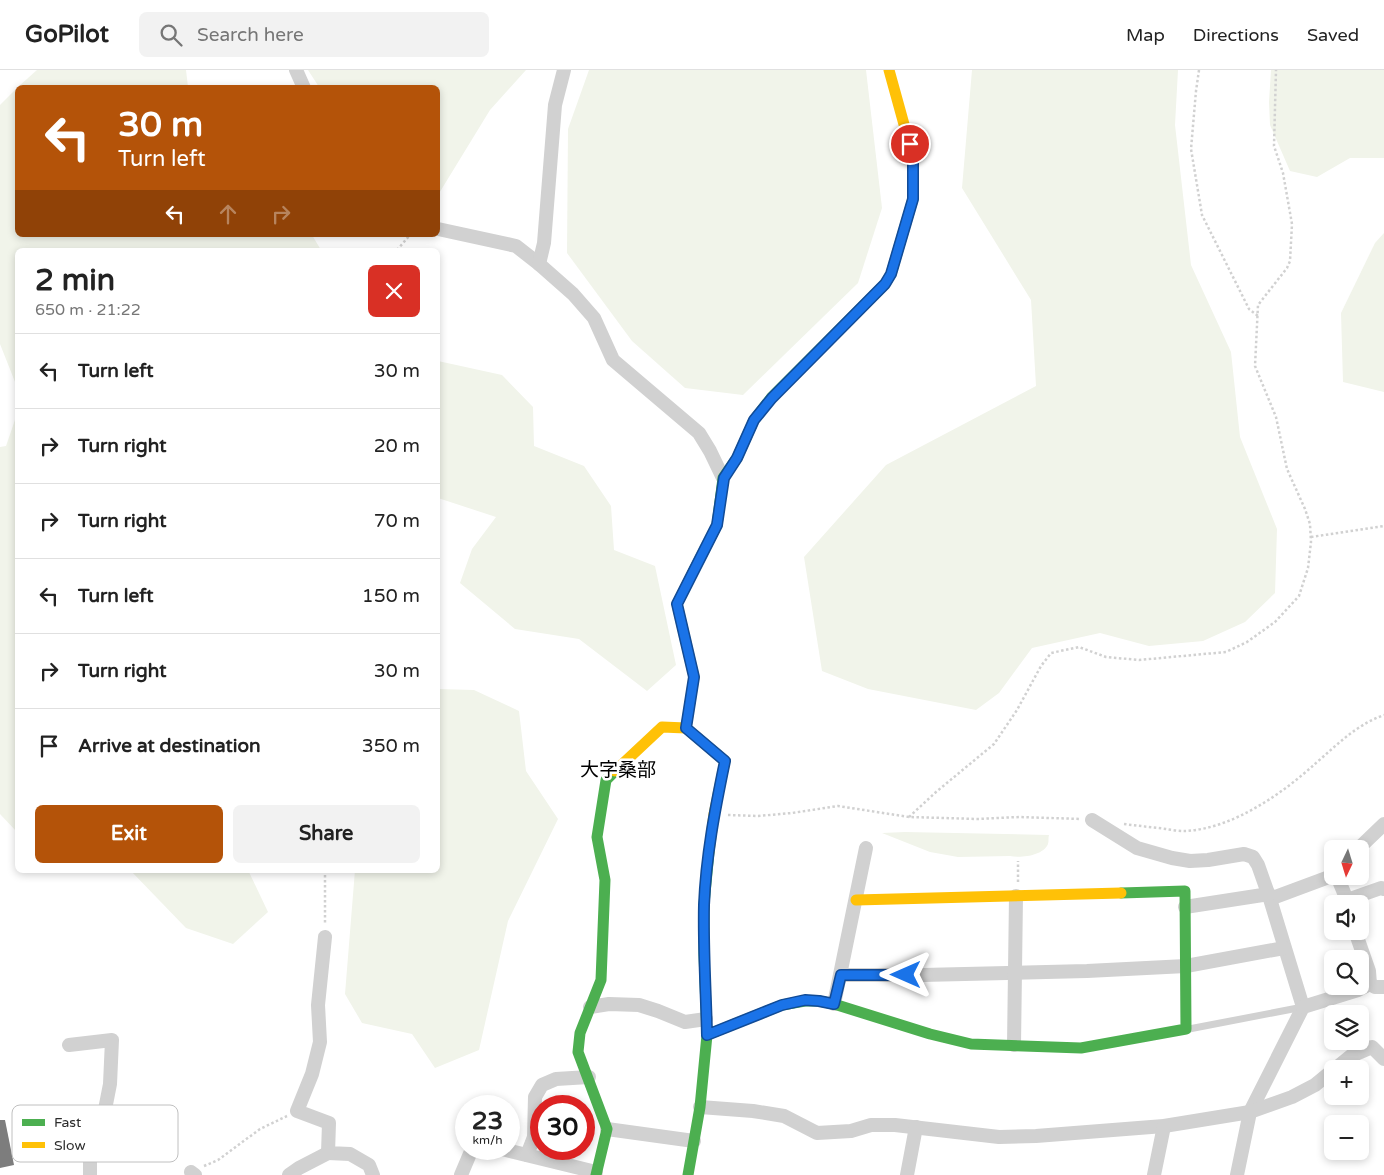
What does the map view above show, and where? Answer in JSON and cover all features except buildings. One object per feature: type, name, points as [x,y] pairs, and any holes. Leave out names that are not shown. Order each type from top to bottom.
[{"type":"street","points":[[296,70],[303,85]]},
{"type":"street","points":[[539,264],[544,243],[555,104],[564,70]]},
{"type":"street","points":[[686,728],[694,677],[677,604],[717,525],[724,478],[737,458],[754,420],[772,398],[885,284],[891,274],[913,199],[913,154],[890,70]]},
{"type":"street","points":[[440,229],[516,246],[539,264],[573,294],[594,318],[613,360],[698,433],[710,450],[724,478]]},
{"type":"street","points":[[520,1153],[596,1174],[607,1129],[578,1052],[580,1033],[602,980],[605,880],[597,837],[606,780],[662,727],[686,728],[725,761],[710,837],[704,904],[707,1035],[700,1107],[688,1175]]},
{"type":"street","points":[[1092,820],[1137,848],[1172,858],[1208,860],[1244,854],[1253,857],[1258,865],[1303,1008],[1250,1112],[1237,1175]]},
{"type":"street","points":[[1367,840],[1384,824]]},
{"type":"street","points":[[834,1004],[866,848]]},
{"type":"street","points":[[1185,907],[1269,896],[1324,879]]},
{"type":"street","points":[[1364,895],[1381,888],[1384,889]]},
{"type":"street","points":[[707,1035],[782,1005],[805,1000],[834,1004],[930,1034],[971,1044],[1081,1048],[1186,1030],[1185,890],[856,900]]},
{"type":"street","points":[[1014,1045],[1017,896]]},
{"type":"street","points":[[325,937],[318,1006],[320,1042],[312,1074],[297,1111],[329,1123],[328,1153]]},
{"type":"street","points":[[1303,1008],[1377,985],[1369,972],[1358,940]]},
{"type":"street","points":[[841,975],[1088,972],[1186,966],[1284,948]]},
{"type":"street","points":[[590,1007],[609,1004],[639,1005],[685,1022],[706,1019]]},
{"type":"street","points":[[68,1044],[112,1040],[110,1084],[106,1105]]},
{"type":"street","points":[[1346,1060],[1372,1047],[1384,1059]]},
{"type":"street","points":[[527,1155],[534,1137],[535,1097],[542,1085],[556,1079],[589,1077]]},
{"type":"street","points":[[700,1107],[753,1111],[784,1116],[817,1133],[851,1131],[870,1125],[895,1124],[999,1137],[1036,1136],[1164,1126],[1250,1112],[1292,1097],[1324,1078]]},
{"type":"street","points":[[1154,1175],[1164,1126]]},
{"type":"street","points":[[907,1175],[916,1127]]},
{"type":"street","points":[[607,1129],[694,1142]]},
{"type":"street","points":[[289,1175],[328,1153],[350,1154],[369,1165],[373,1175]]},
{"type":"street","points":[[461,1175],[467,1160]]},
{"type":"street","points":[[90,1162],[90,1175]]},
{"type":"lane","points":[[1186,1030],[1303,1008]]},
{"type":"path","points":[[1199,70],[1191,149],[1202,215],[1248,309],[1258,316]]},
{"type":"path","points":[[909,817],[994,744],[1041,666],[1051,653],[1079,647],[1106,657],[1139,660],[1226,652],[1247,642],[1275,622],[1300,596],[1308,568],[1311,537],[1310,524],[1287,470],[1276,417],[1255,366],[1258,305],[1287,268],[1290,261],[1292,224],[1283,173],[1274,146],[1276,70]]},
{"type":"path","points":[[398,248],[408,237]]},
{"type":"path","points":[[1311,537],[1384,526]]},
{"type":"path","points":[[1120,823],[1184,831],[1210,828],[1258,807],[1290,785],[1350,733],[1370,720],[1384,715]]},
{"type":"path","points":[[714,814],[758,816],[838,806],[909,817],[978,819],[1018,817],[1092,820]]},
{"type":"path","points":[[1017,896],[1018,861]]},
{"type":"path","points":[[325,873],[325,937]]},
{"type":"path","points":[[193,1173],[218,1160],[260,1129],[297,1111]]},
{"type":"shaded area","points":[[37,70],[186,70],[188,85],[20,85]]},
{"type":"shaded area","points":[[308,70],[526,70],[490,110],[440,192],[440,85],[318,85]]},
{"type":"shaded area","points":[[589,70],[866,70],[882,208],[858,283],[743,395],[685,388],[632,341],[567,253],[568,129]]},
{"type":"shaded area","points":[[972,70],[1178,70],[1175,125],[1191,265],[1231,352],[1240,437],[1277,529],[1275,593],[1245,622],[1203,641],[1149,646],[1100,633],[1032,648],[999,693],[976,710],[868,689],[822,671],[804,557],[886,465],[1036,386],[1031,300],[962,188]]},
{"type":"shaded area","points":[[1271,70],[1384,70],[1384,158],[1350,158],[1317,177],[1290,171],[1270,125]]},
{"type":"shaded area","points":[[15,90],[15,237],[313,237],[320,248],[15,248],[15,382],[0,344],[0,105]]},
{"type":"shaded area","points":[[1384,233],[1384,392],[1343,382],[1341,313],[1375,243]]},
{"type":"shaded area","points":[[440,361],[502,375],[533,407],[534,446],[584,466],[611,506],[614,550],[655,566],[676,665],[647,691],[579,639],[515,629],[460,583],[472,549],[496,517],[440,499]]},
{"type":"shaded area","points":[[15,420],[15,830],[0,814],[0,447],[6,446]]},
{"type":"shaded area","points":[[440,689],[474,690],[519,711],[526,771],[558,819],[508,921],[479,1050],[435,1068],[412,1034],[362,1023],[345,994],[355,873],[440,873]]},
{"type":"shaded area","points":[[882,833],[1049,835],[1048,844],[1037,854],[1020,857],[958,857],[930,852]]},
{"type":"shaded area","points":[[133,873],[249,873],[268,912],[233,944],[186,928]]},
{"type":"traffic: fast","points":[[693,572],[717,525],[723,478],[737,458],[754,420],[771,398],[885,284],[891,274],[913,199],[913,157]]},
{"type":"traffic: fast","points":[[596,1175],[607,1129],[578,1052],[580,1033],[601,980],[605,880],[597,837],[606,780],[615,771]]},
{"type":"traffic: fast","points":[[688,1175],[700,1107],[707,1035],[704,904],[709,852]]},
{"type":"traffic: fast","points":[[707,1035],[782,1005],[805,1001],[834,1004],[930,1034],[971,1044],[1081,1048],[1186,1029],[1185,891],[1121,893]]},
{"type":"traffic: slow","points":[[889,70],[913,157]]},
{"type":"traffic: slow","points":[[686,728],[694,677],[677,604],[693,572]]},
{"type":"traffic: slow","points":[[615,771],[662,727],[686,728],[725,761],[714,814],[709,852]]},
{"type":"traffic: slow","points":[[856,900],[1121,893]]},
{"type":"district","name":"大字桑部","points":[[618,770]]},
{"type":"route","points":[[906,975],[841,975],[834,1004],[805,1000],[782,1005],[707,1035],[704,904],[710,837],[725,761],[686,728],[694,677],[677,604],[717,525],[724,478],[737,458],[754,420],[772,398],[885,284],[891,274],[913,199],[913,154],[910,144]]}]
